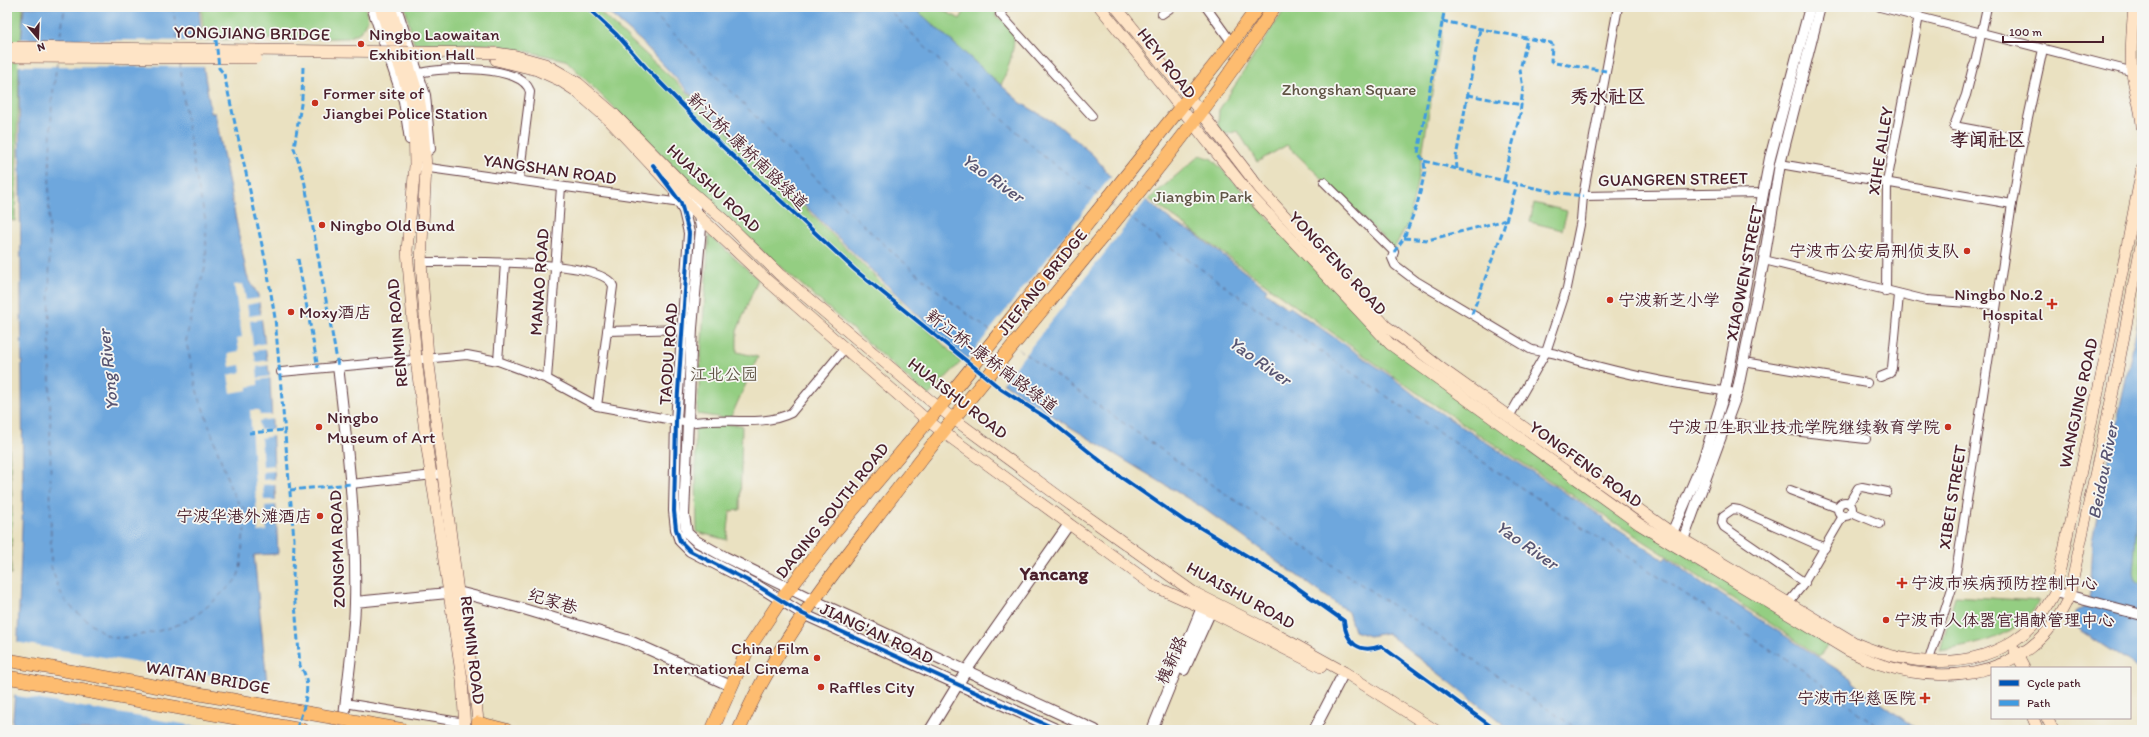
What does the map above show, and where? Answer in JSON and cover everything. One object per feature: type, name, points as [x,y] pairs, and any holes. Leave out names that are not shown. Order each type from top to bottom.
[{"type":"main road","name":"RENMIN ROAD","points":[[380,7],[412,104],[420,154]]},
{"type":"main road","name":"RENMIN ROAD","points":[[390,7],[419,98],[422,262],[428,357],[443,474],[465,726]]},
{"type":"main road","name":"HEYI ROAD","points":[[1100,7],[1192,122]]},
{"type":"main road","name":"HEYI ROAD","points":[[1116,7],[1200,111]]},
{"type":"main road","name":"JIEFANG BRIDGE","points":[[942,431],[1149,179],[1200,111],[1274,7]]},
{"type":"main road","points":[[2134,7],[2132,30],[2142,126]]},
{"type":"main road","name":"JIEFANG BRIDGE","points":[[939,408],[1232,43],[1253,9]]},
{"type":"main road","name":"YONGJIANG BRIDGE","points":[[7,48],[496,57]]},
{"type":"main road","name":"HUAISHU ROAD","points":[[496,57],[516,56],[545,64],[561,71],[578,82],[615,115],[685,186],[724,220],[778,274],[939,408],[1193,592],[1208,605],[1341,678],[1426,730]]},
{"type":"main road","name":"YONGJIANG BRIDGE","points":[[7,57],[496,57]]},
{"type":"main road","name":"HUAISHU ROAD","points":[[496,57],[537,70],[559,80],[576,91],[609,120],[653,165],[699,216],[768,281],[928,421],[1154,586],[1208,605],[1344,672],[1435,730]]},
{"type":"main road","name":"YONGFENG ROAD","points":[[1200,111],[1260,189],[1386,326],[1509,417],[1683,540],[1855,643],[1874,652],[1904,660],[1928,663],[1961,660],[1981,655],[2023,634]]},
{"type":"main road","name":"YONGFENG ROAD","points":[[1192,122],[1251,196],[1390,344],[1639,524],[1870,662],[1902,672],[1944,675],[1991,668]]},
{"type":"main road","name":"RENMIN ROAD","points":[[420,167],[407,250],[416,359],[431,474],[453,592],[472,675],[478,727]]},
{"type":"main road","name":"WANGJING ROAD","points":[[2023,634],[2043,613],[2055,592],[2106,354],[2142,169]]},
{"type":"main road","name":"WANGJING ROAD","points":[[2039,640],[2062,613],[2069,596],[2117,374],[2142,240]]},
{"type":"main road","name":"DAQING SOUTH ROAD","points":[[712,730],[747,651],[780,601],[826,543],[939,408]]},
{"type":"main road","points":[[739,730],[752,702],[803,614],[942,431]]},
{"type":"main road","name":"YONGFENG ROAD","points":[[1998,667],[2009,665],[2039,640]]},
{"type":"main road","points":[[2005,644],[2009,665]]},
{"type":"main road","points":[[2005,644],[2018,657],[2023,667]]},
{"type":"main road","name":"WAITAN BRIDGE","points":[[7,660],[404,730]]},
{"type":"main road","name":"WAITAN BRIDGE","points":[[7,677],[302,730]]},
{"type":"main road","points":[[2033,719],[2038,730]]},
{"type":"main road","points":[[2048,719],[2053,730]]},
{"type":"main road","points":[[478,727],[506,730]]},
{"type":"street","points":[[372,7],[403,101],[408,121],[410,148],[420,154],[431,150],[429,109],[420,73],[397,7]]},
{"type":"street","points":[[1005,7],[1000,14],[1092,116]]},
{"type":"street","points":[[1162,14],[1172,7]]},
{"type":"street","points":[[1206,7],[1232,43]]},
{"type":"street","points":[[1509,417],[1546,352],[1567,288],[1581,220],[1583,196],[1618,7]]},
{"type":"street","name":"XIAOWEN STREET","points":[[1672,533],[1703,461],[1725,391],[1770,158],[1810,7]]},
{"type":"street","name":"XIAOWEN STREET","points":[[1683,540],[1737,393],[1764,260],[1780,164],[1820,7]]},
{"type":"street","points":[[1880,7],[2137,73]]},
{"type":"street","points":[[1987,7],[1966,95],[1954,126],[2024,139]]},
{"type":"street","name":"XIHE ALLEY","points":[[1886,292],[1887,182],[1919,16]]},
{"type":"street","name":"XIBEI STREET","points":[[1928,663],[1955,579],[2012,204],[2043,49]]},
{"type":"street","points":[[420,73],[459,70],[501,72],[516,77],[529,88],[530,92],[519,179]]},
{"type":"street","points":[[1780,164],[2012,204]]},
{"type":"street","name":"TAODU ROAD","points":[[653,165],[681,203],[689,233],[687,329],[689,423],[684,515],[687,533],[696,541]]},
{"type":"street","name":"YANGSHAN ROAD","points":[[420,167],[519,179],[561,187],[681,203]]},
{"type":"street","points":[[1324,182],[1394,252],[1392,258],[1395,265],[1416,281],[1530,349],[1538,353],[1546,352],[1591,366],[1737,393]]},
{"type":"street","name":"TAODU ROAD","points":[[685,186],[699,216],[701,228],[676,421],[676,529],[680,541],[690,551]]},
{"type":"street","name":"MANAO ROAD","points":[[547,380],[561,187]]},
{"type":"street","name":"GUANGREN STREET","points":[[1583,196],[1763,193]]},
{"type":"street","points":[[1764,260],[1899,295],[1926,300],[1996,305]]},
{"type":"street","points":[[422,262],[504,263],[555,266],[594,273],[609,280],[613,286],[597,406]]},
{"type":"street","points":[[498,361],[504,263]]},
{"type":"street","points":[[1880,377],[1890,373],[1892,368],[1899,295]]},
{"type":"street","points":[[607,331],[687,329]]},
{"type":"street","points":[[281,372],[428,357],[467,355],[498,361],[547,380],[597,406],[689,423],[704,420],[780,418],[791,413],[844,348]]},
{"type":"street","points":[[1744,362],[1867,383]]},
{"type":"street","name":"ZONGMA ROAD","points":[[338,366],[351,484],[356,602],[354,636],[343,730]]},
{"type":"street","points":[[1727,422],[1745,426],[1866,439]]},
{"type":"street","points":[[351,484],[431,474],[443,474]]},
{"type":"street","points":[[1790,490],[1848,515],[1858,488],[1862,487],[1887,492]]},
{"type":"street","points":[[1788,603],[1804,583],[1825,548],[1844,503],[1850,508],[1880,524]]},
{"type":"street","points":[[1804,583],[1724,527],[1722,523],[1723,516],[1733,509],[1739,510],[1825,548]]},
{"type":"street","points":[[930,730],[966,671],[1069,524]]},
{"type":"street","name":"JIANG'AN ROAD","points":[[696,541],[725,558],[813,600],[1095,730]]},
{"type":"street","name":"JIANG'AN ROAD","points":[[690,551],[758,586],[803,614],[1058,730]]},
{"type":"street","name":"纪家巷","points":[[356,602],[453,592],[517,607],[630,641],[732,686]]},
{"type":"street","points":[[2055,592],[2142,615]]},
{"type":"street","points":[[1152,730],[1208,605]]},
{"type":"street","name":"槐新路","points":[[1158,730],[1208,605]]},
{"type":"street","points":[[1314,730],[1341,678]]},
{"type":"street","points":[[345,703],[465,726]]},
{"type":"green space","points":[[7,7],[23,7],[19,78],[15,221],[7,220]]},
{"type":"green space","points":[[201,7],[365,7],[368,19],[360,32],[348,38],[204,40]]},
{"type":"green space","points":[[405,7],[594,7],[699,103],[961,362],[928,396],[711,205],[566,60],[498,45],[414,44]]},
{"type":"green space","points":[[913,7],[937,7],[960,19],[967,7],[1000,7],[995,16],[1010,27],[1014,38],[1014,45],[1006,74],[1001,85]]},
{"type":"green space","name":"Zhongshan Square","points":[[1286,7],[1446,7],[1419,173],[1409,222],[1394,248],[1287,145],[1257,162],[1238,131],[1222,135],[1218,125],[1219,110]]},
{"type":"green space","name":"Jiangbin Park","points":[[1200,155],[1212,159],[1382,337],[1680,550],[1828,645],[1819,656],[1769,622],[1514,458],[1380,367],[1149,199]]},
{"type":"green space","points":[[1534,203],[1567,211],[1562,230],[1530,222]]},
{"type":"green space","name":"江北公园","points":[[709,235],[758,279],[737,331],[737,352],[758,357],[730,419],[697,414]]},
{"type":"green space","points":[[7,399],[11,405],[7,413]]},
{"type":"green space","points":[[7,413],[12,496],[11,574],[7,575]]},
{"type":"green space","points":[[695,424],[742,425],[740,510],[730,511],[727,540],[697,532]]},
{"type":"green space","points":[[2142,482],[2142,586],[2131,579],[2137,505]]},
{"type":"green space","points":[[1955,596],[2039,601],[2030,614],[2008,632],[1996,638],[1969,646],[1940,651]]},
{"type":"water","name":"Yong River","points":[[24,7],[199,7],[204,70],[211,113],[215,113],[247,276],[258,295],[270,380],[278,554],[254,555],[267,683],[277,730],[12,730],[17,663],[23,498],[19,69]]},
{"type":"water","name":"Yao River","points":[[602,7],[913,7],[1021,103],[1058,125],[1093,155],[1118,185],[1147,201],[1176,224],[1194,233],[1267,289],[1265,292],[1288,309],[1290,307],[1393,378],[1422,401],[1604,518],[1603,520],[1664,560],[1666,557],[1716,593],[1717,592],[1852,679],[1852,682],[1918,730],[1511,730],[1387,633],[1369,636],[1354,631],[1348,612],[1200,506],[1062,422],[953,349],[699,103],[641,41]]},
{"type":"water","points":[[2142,303],[2142,490],[2138,508],[2133,573],[2135,581],[2142,586],[2142,671],[2078,629],[2075,622],[2075,612],[2087,606],[2089,601],[2092,540]]},
{"type":"pier","points":[[20,39],[204,41],[206,67],[18,66]]},
{"type":"pier","points":[[1112,175],[1119,184],[1147,199],[1002,384],[966,361]]},
{"type":"pier","points":[[243,284],[246,300],[260,298],[261,302],[247,305],[249,316],[263,314],[263,319],[250,321],[253,345],[267,343],[268,349],[254,351],[256,362],[269,360],[270,365],[257,367],[258,378],[271,376],[271,378],[258,380],[258,385],[248,387],[248,390],[231,393],[228,375],[241,372],[240,365],[230,367],[228,353],[239,351],[237,338],[242,337],[234,285]]},
{"type":"pier","points":[[250,410],[259,410],[260,415],[273,415],[273,419],[259,421],[260,430],[273,429],[274,436],[261,438],[263,466],[274,465],[275,471],[263,472],[263,480],[275,479],[276,484],[263,485],[264,500],[277,500],[277,505],[265,506],[266,515],[277,515],[278,521],[266,522],[267,531],[258,532]]},
{"type":"pier","points":[[15,642],[270,685],[279,730],[218,730],[11,695]]},
{"type":"ferry route","points":[[59,43],[65,7]]},
{"type":"ferry route","points":[[173,7],[178,44]]},
{"type":"ferry route","points":[[646,7],[689,48],[813,176],[856,218],[899,258],[992,332]]},
{"type":"ferry route","points":[[886,7],[931,53],[1043,156],[1100,197]]},
{"type":"ferry route","points":[[57,62],[52,100],[49,188],[51,567],[60,591],[64,600],[70,606],[95,627],[113,638],[132,636],[172,627],[192,618],[202,611],[236,580],[240,570],[242,544],[246,527],[257,513]]},
{"type":"ferry route","points":[[180,63],[185,110],[196,177],[206,222],[206,265],[194,302],[186,341],[197,391],[231,489],[240,505],[247,510],[256,513]]},
{"type":"ferry route","points":[[1111,205],[1116,209]]},
{"type":"ferry route","points":[[1127,216],[1236,294],[1517,485],[1807,673],[1882,730]]},
{"type":"ferry route","points":[[1018,349],[1203,479],[1579,730]]},
{"type":"marked path","points":[[1394,252],[1404,238],[1417,205],[1425,172],[1424,161],[1418,153],[1445,7]]},
{"type":"marked path","points":[[1442,21],[1551,43],[1551,61],[1555,63],[1606,71]]},
{"type":"marked path","points":[[1457,169],[1456,157],[1480,29]]},
{"type":"marked path","points":[[1504,180],[1520,114],[1523,88],[1520,70],[1527,39]]},
{"type":"marked path","points":[[216,40],[219,68],[224,74],[266,263],[275,318],[294,539],[293,579],[300,666],[304,673],[307,689],[302,714],[296,730]]},
{"type":"marked path","points":[[303,67],[302,98],[294,148],[304,179],[338,366]]},
{"type":"marked path","points":[[1468,95],[1522,105]]},
{"type":"marked path","points":[[1424,161],[1543,190],[1583,196]]},
{"type":"marked path","points":[[1472,314],[1503,230],[1517,184]]},
{"type":"marked path","points":[[1404,238],[1428,240],[1506,220]]},
{"type":"marked path","points":[[298,259],[318,368]]},
{"type":"marked path","points":[[249,433],[285,430]]},
{"type":"marked path","points":[[290,490],[351,484]]},
{"type":"cycle path","name":"新江桥-康桥南路绿道","points":[[587,7],[617,35],[650,72],[721,145],[855,270],[1001,389],[1048,419],[1118,475],[1186,522],[1196,525],[1285,579],[1344,621],[1345,629],[1351,641],[1355,645],[1366,649],[1381,646],[1496,730]]},
{"type":"cycle path","points":[[653,165],[681,203],[689,233],[676,421],[674,511],[676,529],[680,541],[690,551],[758,586],[803,614],[1058,730]]},
{"type":"place","name":"Ningbo Laowaitan Exhibition Hall","points":[[361,44]]},
{"type":"place","name":"Former site of Jiangbei Police Station","points":[[315,103]]},
{"type":"place","name":"Ningbo Old Bund","points":[[322,225]]},
{"type":"place","name":"宁波市公安局刑侦支队","points":[[1967,251]]},
{"type":"place","name":"宁波新芝小学","points":[[1610,300]]},
{"type":"place","name":"Ningbo No.2 Hospital","points":[[2052,304]]},
{"type":"place","name":"Moxy酒店","points":[[291,312]]},
{"type":"place","name":"Ningbo Museum of Art","points":[[319,427]]},
{"type":"place","name":"宁波卫生职业技术学院继续教育学院","points":[[1948,427]]},
{"type":"place","name":"宁波华港外滩酒店","points":[[320,516]]},
{"type":"place","name":"宁波市疾病预防控制中心","points":[[1902,583]]},
{"type":"place","name":"宁波市人体器官捐献管理中心","points":[[1886,620]]},
{"type":"place","name":"China Film International Cinema","points":[[817,658]]},
{"type":"place","name":"Raffles City","points":[[821,687]]},
{"type":"place","name":"宁波市华慈医院","points":[[1925,698]]},
{"type":"district","name":"秀水社区","points":[[1608,96]]},
{"type":"district","name":"孝闻社区","points":[[1988,139]]},
{"type":"district","name":"Yancang","points":[[1054,573]]},
{"type":"water label","name":"Beidou River","points":[[2103,471]]}]
